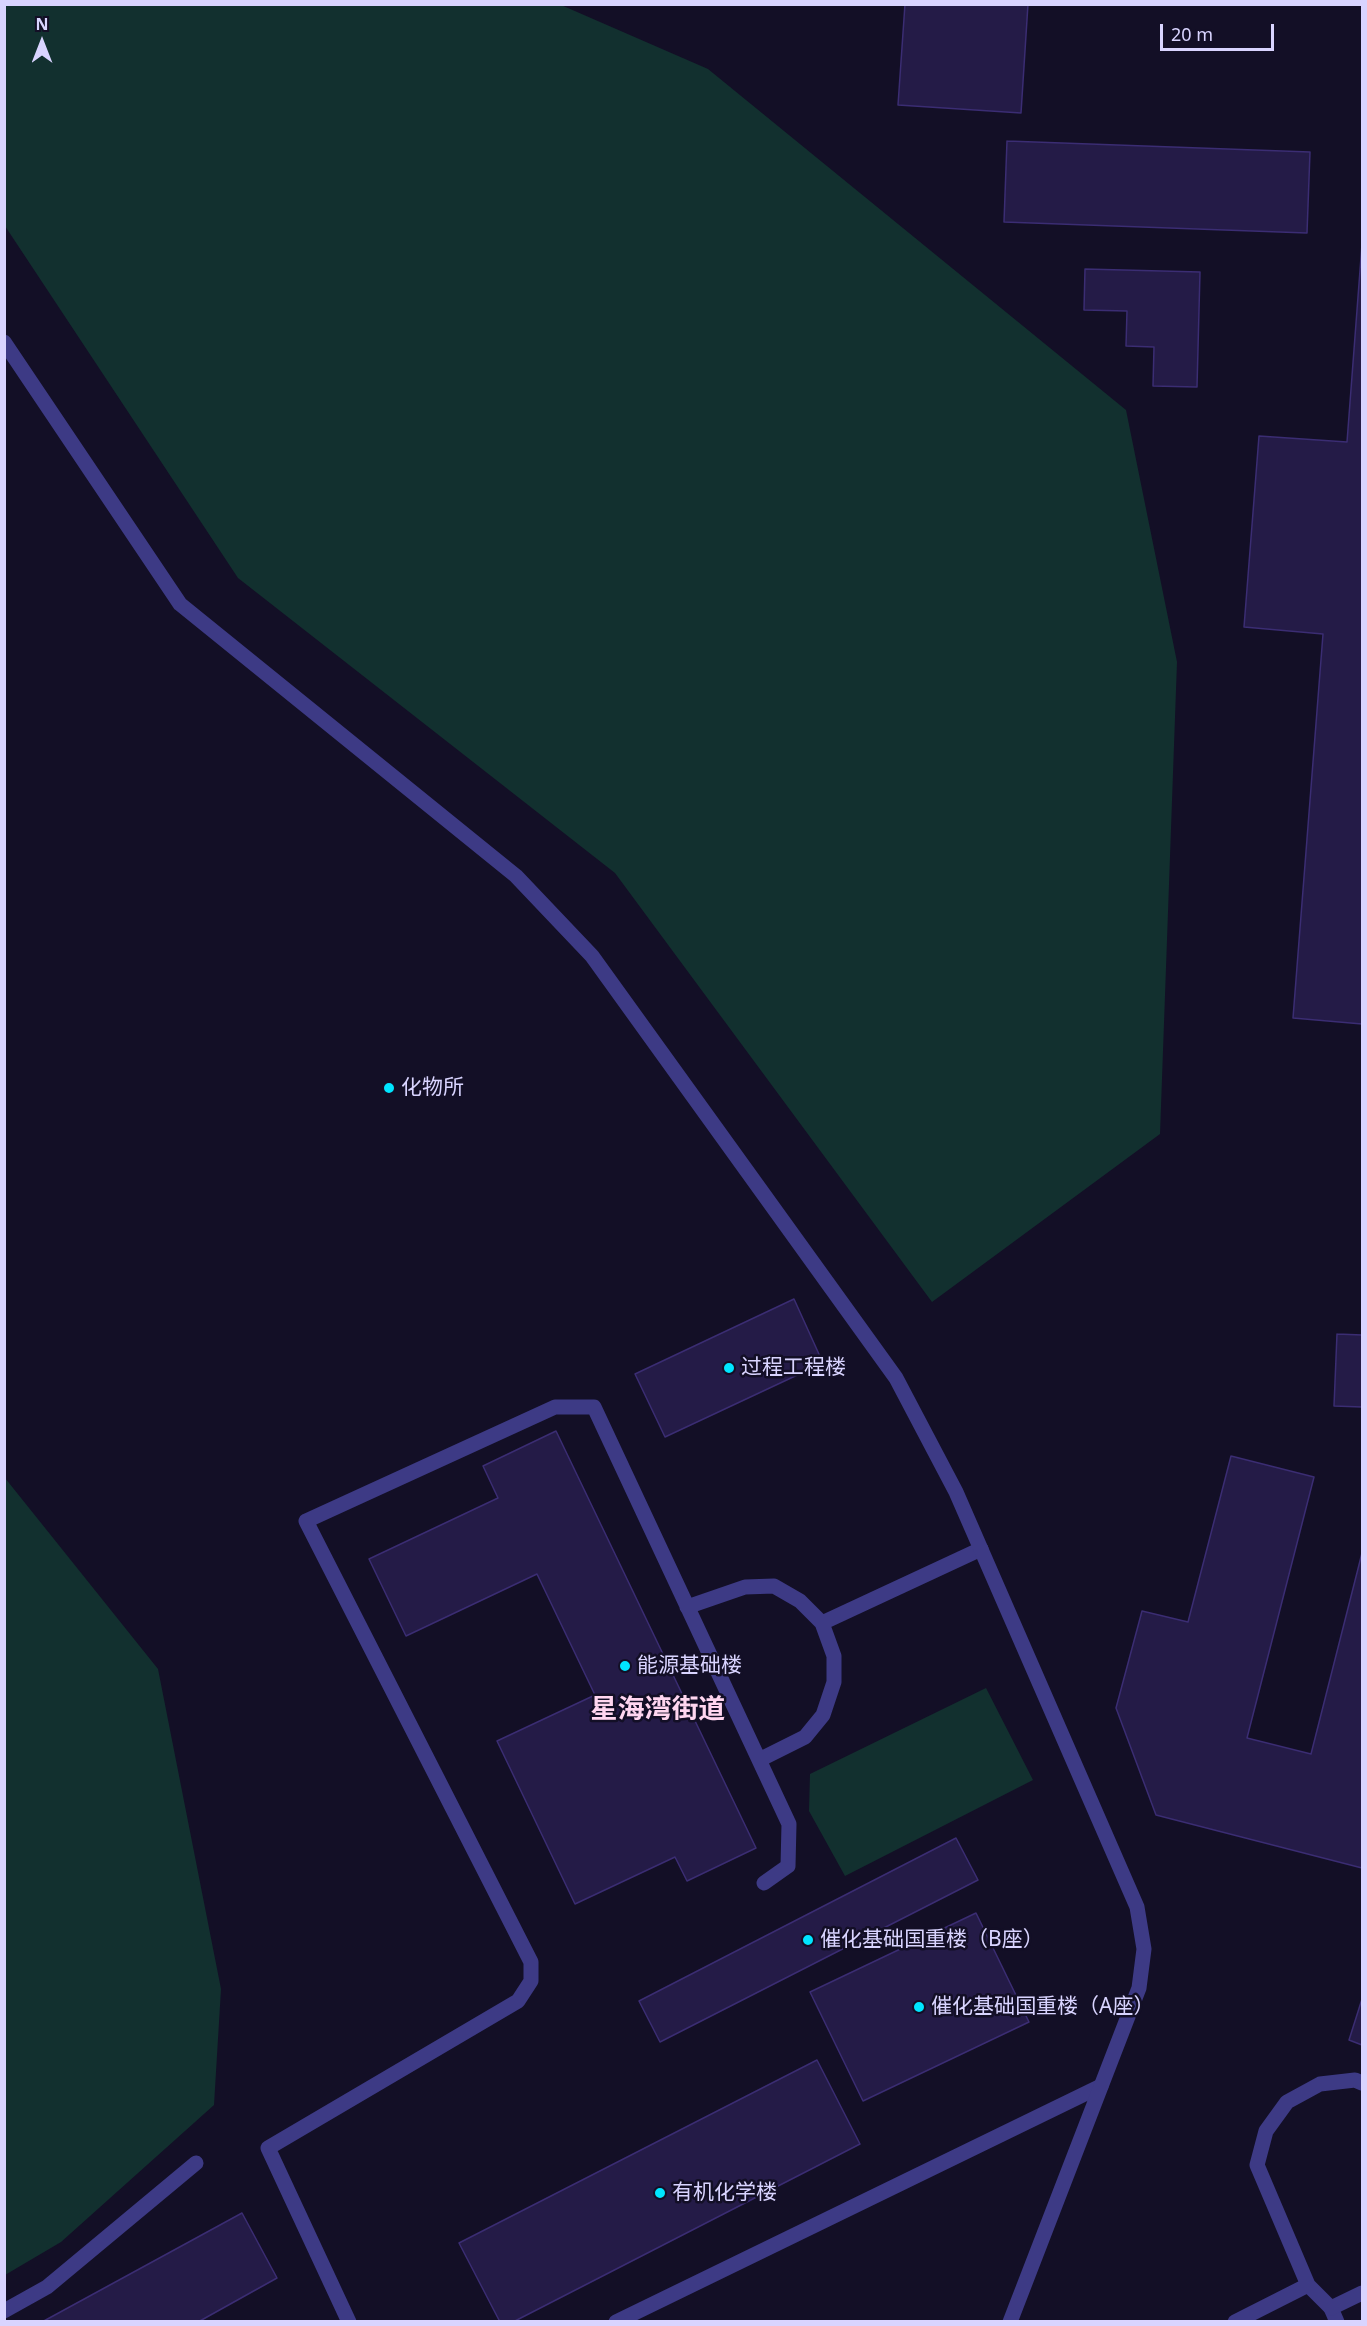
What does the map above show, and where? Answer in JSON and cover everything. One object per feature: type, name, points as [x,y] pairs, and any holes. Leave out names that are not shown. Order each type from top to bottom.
[{"type":"street","points":[[4,342],[180,604],[516,876],[592,956],[896,1378],[956,1492],[1137,1907],[1144,1949],[1139,1988],[1010,2322]]},
{"type":"street","points":[[349,2322],[268,2148],[518,2001],[531,1981],[531,1962],[306,1521],[555,1407],[594,1407],[789,1824],[788,1866],[764,1883]]},
{"type":"street","points":[[822,1623],[981,1549]]},
{"type":"street","points":[[687,1607],[745,1587],[774,1586],[800,1601],[822,1623],[834,1656],[834,1682],[824,1715],[805,1737],[759,1760]]},
{"type":"street","points":[[1362,2083],[1354,2080],[1320,2084],[1287,2102],[1266,2132],[1257,2165],[1308,2285],[1334,2315],[1362,2294]]},
{"type":"street","points":[[616,2322],[1101,2086]]},
{"type":"street","points":[[4,2311],[47,2287],[196,2163]]},
{"type":"street","points":[[1235,2322],[1308,2285]]},
{"type":"green space","points":[[4,5],[561,5],[708,69],[1126,410],[1177,662],[1160,1134],[932,1302],[615,873],[238,578],[5,226]]},
{"type":"green space","points":[[5,1478],[158,1669],[221,1989],[214,2105],[61,2242],[5,2275]]},
{"type":"green space","points":[[986,1688],[1033,1780],[845,1876],[809,1811],[810,1774]]},
{"type":"building","points":[[905,4],[1028,4],[1021,113],[898,105]]},
{"type":"building","points":[[1007,141],[1310,152],[1307,233],[1004,222]]},
{"type":"building","points":[[1362,244],[1362,1024],[1293,1018],[1323,634],[1244,627],[1259,436],[1347,442]]},
{"type":"building","points":[[1085,269],[1200,272],[1197,387],[1153,386],[1154,347],[1126,346],[1127,311],[1084,310]]},
{"type":"building","name":"过程工程楼","points":[[794,1299],[823,1363],[665,1437],[635,1374]]},
{"type":"building","points":[[1337,1334],[1362,1335],[1362,1407],[1334,1406]]},
{"type":"building","name":"能源基础楼","points":[[556,1431],[756,1848],[687,1881],[675,1857],[575,1904],[497,1741],[595,1695],[537,1574],[406,1636],[369,1559],[498,1498],[483,1466]]},
{"type":"building","points":[[1231,1456],[1314,1477],[1247,1738],[1311,1754],[1362,1553],[1362,1868],[1156,1815],[1116,1708],[1142,1611],[1188,1622]]},
{"type":"building","name":"催化基础国重楼（B座）","points":[[956,1838],[978,1880],[660,2042],[639,2001]]},
{"type":"building","name":"催化基础国重楼（A座）","points":[[976,1913],[1029,2022],[863,2101],[810,1992]]},
{"type":"building","points":[[1362,1999],[1362,2045],[1349,2040]]},
{"type":"building","name":"有机化学楼","points":[[817,2060],[860,2144],[513,2322],[500,2322],[459,2243]]},
{"type":"building","points":[[242,2213],[277,2278],[198,2322],[42,2322]]},
{"type":"place","name":"化物所","points":[[389,1088]]},
{"type":"place","name":"过程工程楼","points":[[729,1368]]},
{"type":"place","name":"能源基础楼","points":[[625,1666]]},
{"type":"place","name":"催化基础国重楼（B座）","points":[[808,1940]]},
{"type":"place","name":"催化基础国重楼（A座）","points":[[919,2007]]},
{"type":"place","name":"有机化学楼","points":[[660,2193]]},
{"type":"district","name":"星海湾街道","points":[[658,1710]]}]
